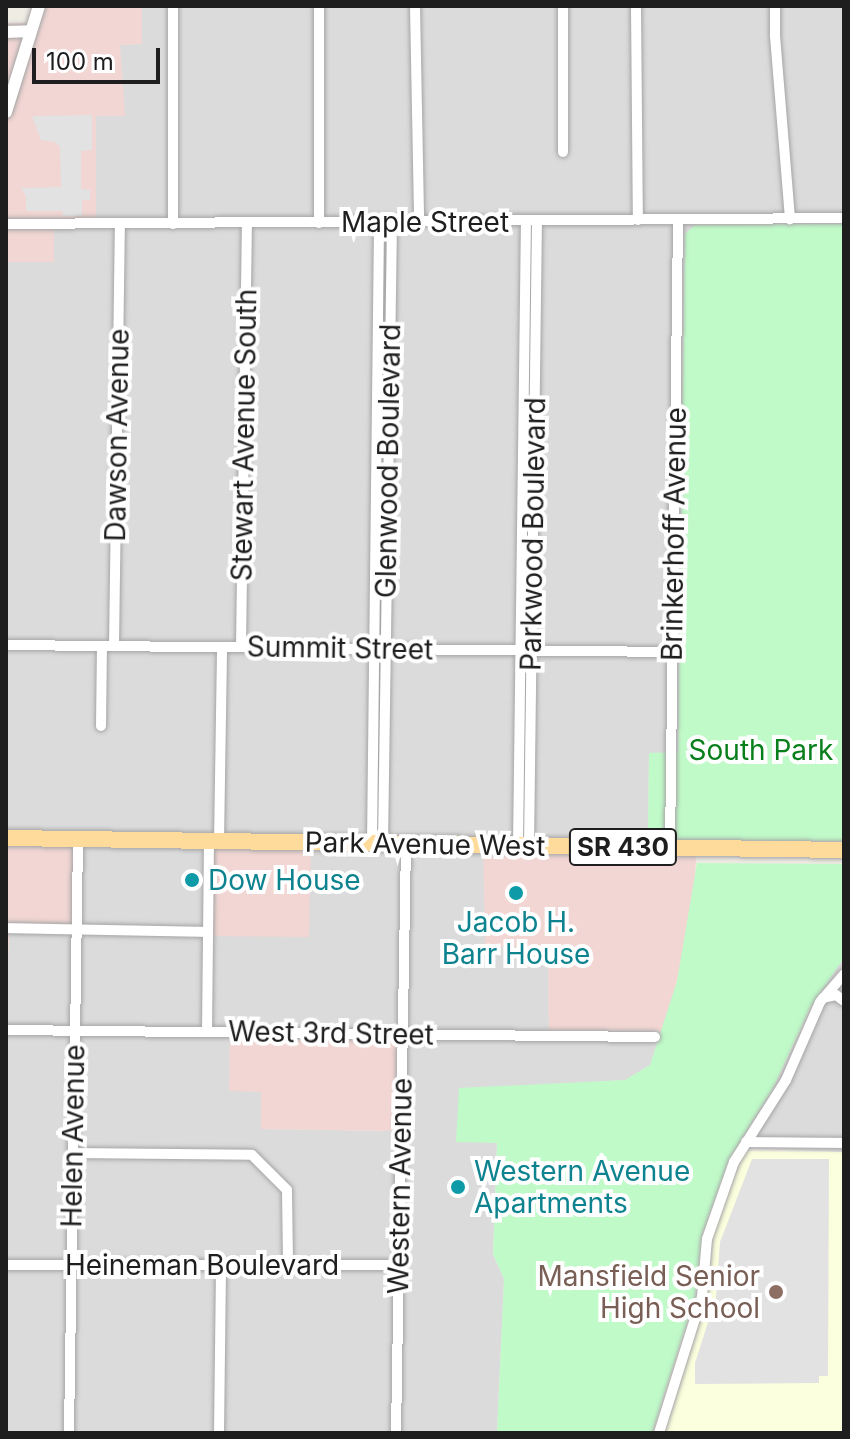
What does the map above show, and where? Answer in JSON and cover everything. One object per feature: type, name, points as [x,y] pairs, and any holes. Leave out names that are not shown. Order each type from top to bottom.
[{"type":"main road","name":"Park Avenue West","points":[[6,838],[844,850]]},
{"type":"street","points":[[6,112],[39,6]]},
{"type":"street","points":[[173,6],[173,224]]},
{"type":"street","points":[[319,6],[319,223]]},
{"type":"street","points":[[415,6],[419,222]]},
{"type":"street","points":[[563,6],[563,152]]},
{"type":"street","points":[[636,6],[638,220]]},
{"type":"street","points":[[775,6],[790,219]]},
{"type":"street","points":[[6,32],[31,31]]},
{"type":"street","name":"Maple Street","points":[[6,224],[844,218]]},
{"type":"street","name":"Brinkerhoff Avenue","points":[[670,848],[678,220]]},
{"type":"street","name":"Parkwood Boulevard","points":[[523,846],[531,221]]},
{"type":"street","name":"Glenwood Boulevard","points":[[377,843],[386,649],[392,222]]},
{"type":"street","name":"Stewart Avenue South","points":[[241,647],[247,223]]},
{"type":"street","name":"Glenwood Boulevard","points":[[377,843],[373,649],[379,223]]},
{"type":"street","name":"Dawson Avenue","points":[[101,726],[108,646],[120,224]]},
{"type":"street","name":"Summit Street","points":[[6,645],[673,652]]},
{"type":"street","points":[[207,1032],[207,932],[222,647]]},
{"type":"street","name":"Helen Avenue","points":[[69,1433],[78,839]]},
{"type":"street","name":"Western Avenue","points":[[396,1433],[406,844]]},
{"type":"street","points":[[6,928],[207,932]]},
{"type":"street","points":[[659,1433],[702,1297],[704,1251],[710,1228],[746,1142],[786,1080],[823,998],[844,974]]},
{"type":"street","points":[[823,998],[836,995],[844,1001]]},
{"type":"street","name":"West 3rd Street","points":[[6,1030],[655,1037]]},
{"type":"street","points":[[746,1142],[844,1143]]},
{"type":"street","points":[[73,1153],[252,1155],[287,1190],[288,1265]]},
{"type":"street","name":"Heineman Boulevard","points":[[6,1265],[399,1265]]},
{"type":"street","points":[[219,1433],[221,1265]]},
{"type":"shaded area","points":[[32,6],[142,6],[142,44],[120,45],[125,116],[96,116],[96,219],[54,219],[54,262],[6,262],[6,23],[27,23]]},
{"type":"shaded area","points":[[142,6],[844,6],[844,224],[695,225],[678,753],[649,753],[648,840],[485,946],[548,947],[549,1030],[663,1031],[650,1065],[626,1080],[578,1083],[497,1143],[493,1254],[504,1279],[497,1433],[6,1433],[6,997],[9,925],[6,832],[6,262],[53,262],[53,219],[96,219],[96,116],[124,93],[121,93],[120,45],[142,44]],"holes":[[[261,1091],[395,1131],[261,1129]]]},
{"type":"shaded area","points":[[92,115],[92,150],[81,151],[81,189],[90,190],[90,200],[82,200],[82,216],[63,216],[62,211],[26,211],[26,196],[21,188],[61,187],[60,147],[55,142],[41,140],[32,116]]},
{"type":"shaded area","points":[[6,832],[83,832],[80,925],[10,925],[6,997]]},
{"type":"shaded area","points":[[212,836],[311,838],[309,937],[211,936]]},
{"type":"shaded area","points":[[483,838],[697,841],[694,892],[677,981],[663,1031],[549,1030],[548,947],[485,947]]},
{"type":"shaded area","points":[[844,958],[844,1152],[735,1148],[773,1088],[818,993]]},
{"type":"shaded area","points":[[230,1038],[397,1040],[396,1131],[261,1129],[261,1092],[229,1091]]},
{"type":"shaded area","name":"Mansfield Senior High School","points":[[745,1151],[844,1152],[844,1433],[665,1433],[707,1299],[714,1231]]},
{"type":"shaded area","name":"Mansfield Senior High School","points":[[752,1159],[829,1159],[828,1376],[819,1376],[819,1383],[695,1384],[695,1363],[716,1297],[720,1242]]},
{"type":"green space","name":"South Park","points":[[844,224],[844,841],[648,840],[649,753],[678,752],[685,234],[695,225]]},
{"type":"green space","points":[[697,863],[844,864],[844,958],[811,1006],[773,1088],[729,1159],[702,1234],[695,1297],[652,1433],[497,1433],[504,1279],[493,1254],[497,1143],[456,1142],[459,1088],[625,1080],[650,1065],[677,981]]},
{"type":"place","name":"Dow House","points":[[192,880]]},
{"type":"place","name":"Jacob H. Barr House","points":[[516,893]]},
{"type":"place","name":"Western Avenue Apartments","points":[[458,1187]]},
{"type":"place","name":"Mansfield Senior High School","points":[[776,1292]]}]
